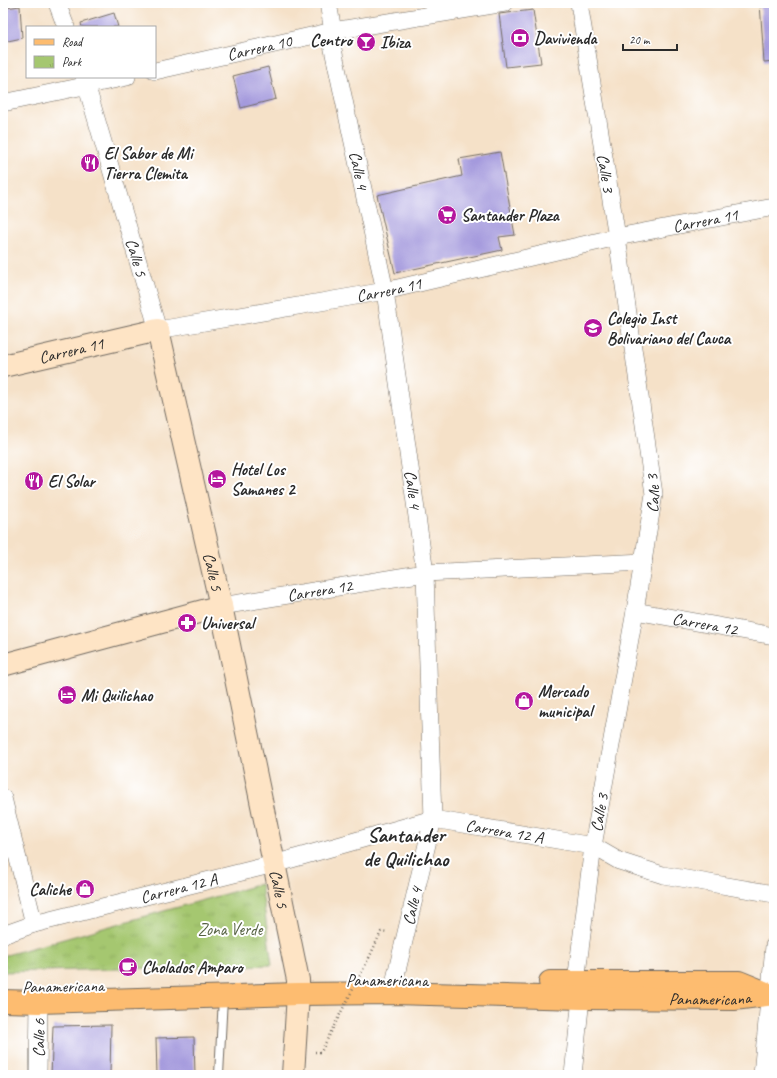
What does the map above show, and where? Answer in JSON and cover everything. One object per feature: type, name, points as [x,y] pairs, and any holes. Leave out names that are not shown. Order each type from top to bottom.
[{"type":"main road","name":"Panamericana","points":[[3,1001],[39,1002],[223,997],[298,987],[396,979],[734,999],[772,994]]},
{"type":"main road","name":"Panamericana","points":[[3,987],[298,987],[392,993],[578,990]]},
{"type":"street","points":[[57,3],[66,26]]},
{"type":"street","name":"Calle 4","points":[[328,3],[333,31],[331,40],[385,291],[425,573],[433,819],[396,979]]},
{"type":"street","name":"Carrera 10","points":[[156,71],[333,31],[506,3]]},
{"type":"street","name":"Calle 3","points":[[573,1075],[578,990],[593,846],[644,562],[654,494],[617,237],[579,3]]},
{"type":"street","points":[[3,103],[86,81],[117,78]]},
{"type":"street","name":"Calle 5","points":[[86,81],[158,330],[221,606],[298,987],[293,1075]]},
{"type":"street","name":"Carrera 11","points":[[3,366],[158,330],[385,291],[617,237],[774,208]]},
{"type":"street","name":"Carrera 12","points":[[3,665],[221,606],[425,573],[644,562]]},
{"type":"street","name":"Carrera 12","points":[[635,611],[774,636]]},
{"type":"street","points":[[3,798],[34,924]]},
{"type":"street","name":"Carrera 12 A","points":[[3,935],[34,924],[274,864],[433,819],[593,846],[619,862],[662,875],[774,894]]},
{"type":"street","points":[[762,1075],[772,994],[774,946]]},
{"type":"street","name":"Calle 6","points":[[38,1075],[39,1002]]},
{"type":"lane","points":[[219,1075],[223,997]]},
{"type":"path","points":[[321,1052],[381,932]]},
{"type":"green space","name":"Zona Verde","points":[[261,884],[272,965],[3,972],[3,956]]},
{"type":"building","points":[[3,3],[5,3],[6,8],[20,6],[22,38],[3,42]]},
{"type":"building","points":[[760,3],[774,3],[774,61],[764,62]]},
{"type":"building","name":"Davivienda","points":[[533,10],[541,63],[506,67],[499,14]]},
{"type":"building","points":[[114,13],[118,26],[82,26],[81,23]]},
{"type":"building","points":[[268,67],[276,99],[241,108],[233,76]]},
{"type":"building","name":"Santander Plaza","points":[[500,152],[515,235],[499,237],[502,250],[395,273],[377,195],[462,176],[459,159]]},
{"type":"building","points":[[111,1025],[110,1075],[51,1075],[53,1026]]},
{"type":"building","points":[[194,1037],[195,1075],[157,1075],[156,1038]]},
{"type":"place","name":"Davivienda","points":[[520,38]]},
{"type":"place","name":"Ibiza","points":[[366,42]]},
{"type":"place","name":"El Sabor de Mi Tierra Clemita","points":[[90,163]]},
{"type":"place","name":"Santander Plaza","points":[[447,215]]},
{"type":"place","name":"Colegio Inst Bolivariano del Cauca","points":[[593,328]]},
{"type":"place","name":"Hotel Los Samanes 2","points":[[217,479]]},
{"type":"place","name":"El Solar","points":[[34,481]]},
{"type":"place","name":"Universal","points":[[187,623]]},
{"type":"place","name":"Mi Quilichao","points":[[67,695]]},
{"type":"place","name":"Mercado municipal","points":[[524,701]]},
{"type":"place","name":"Caliche","points":[[85,889]]},
{"type":"place","name":"Cholados Amparo","points":[[128,967]]},
{"type":"district","name":"Centro","points":[[331,40]]},
{"type":"district","name":"Santander de Quilichao","points":[[406,847]]}]
